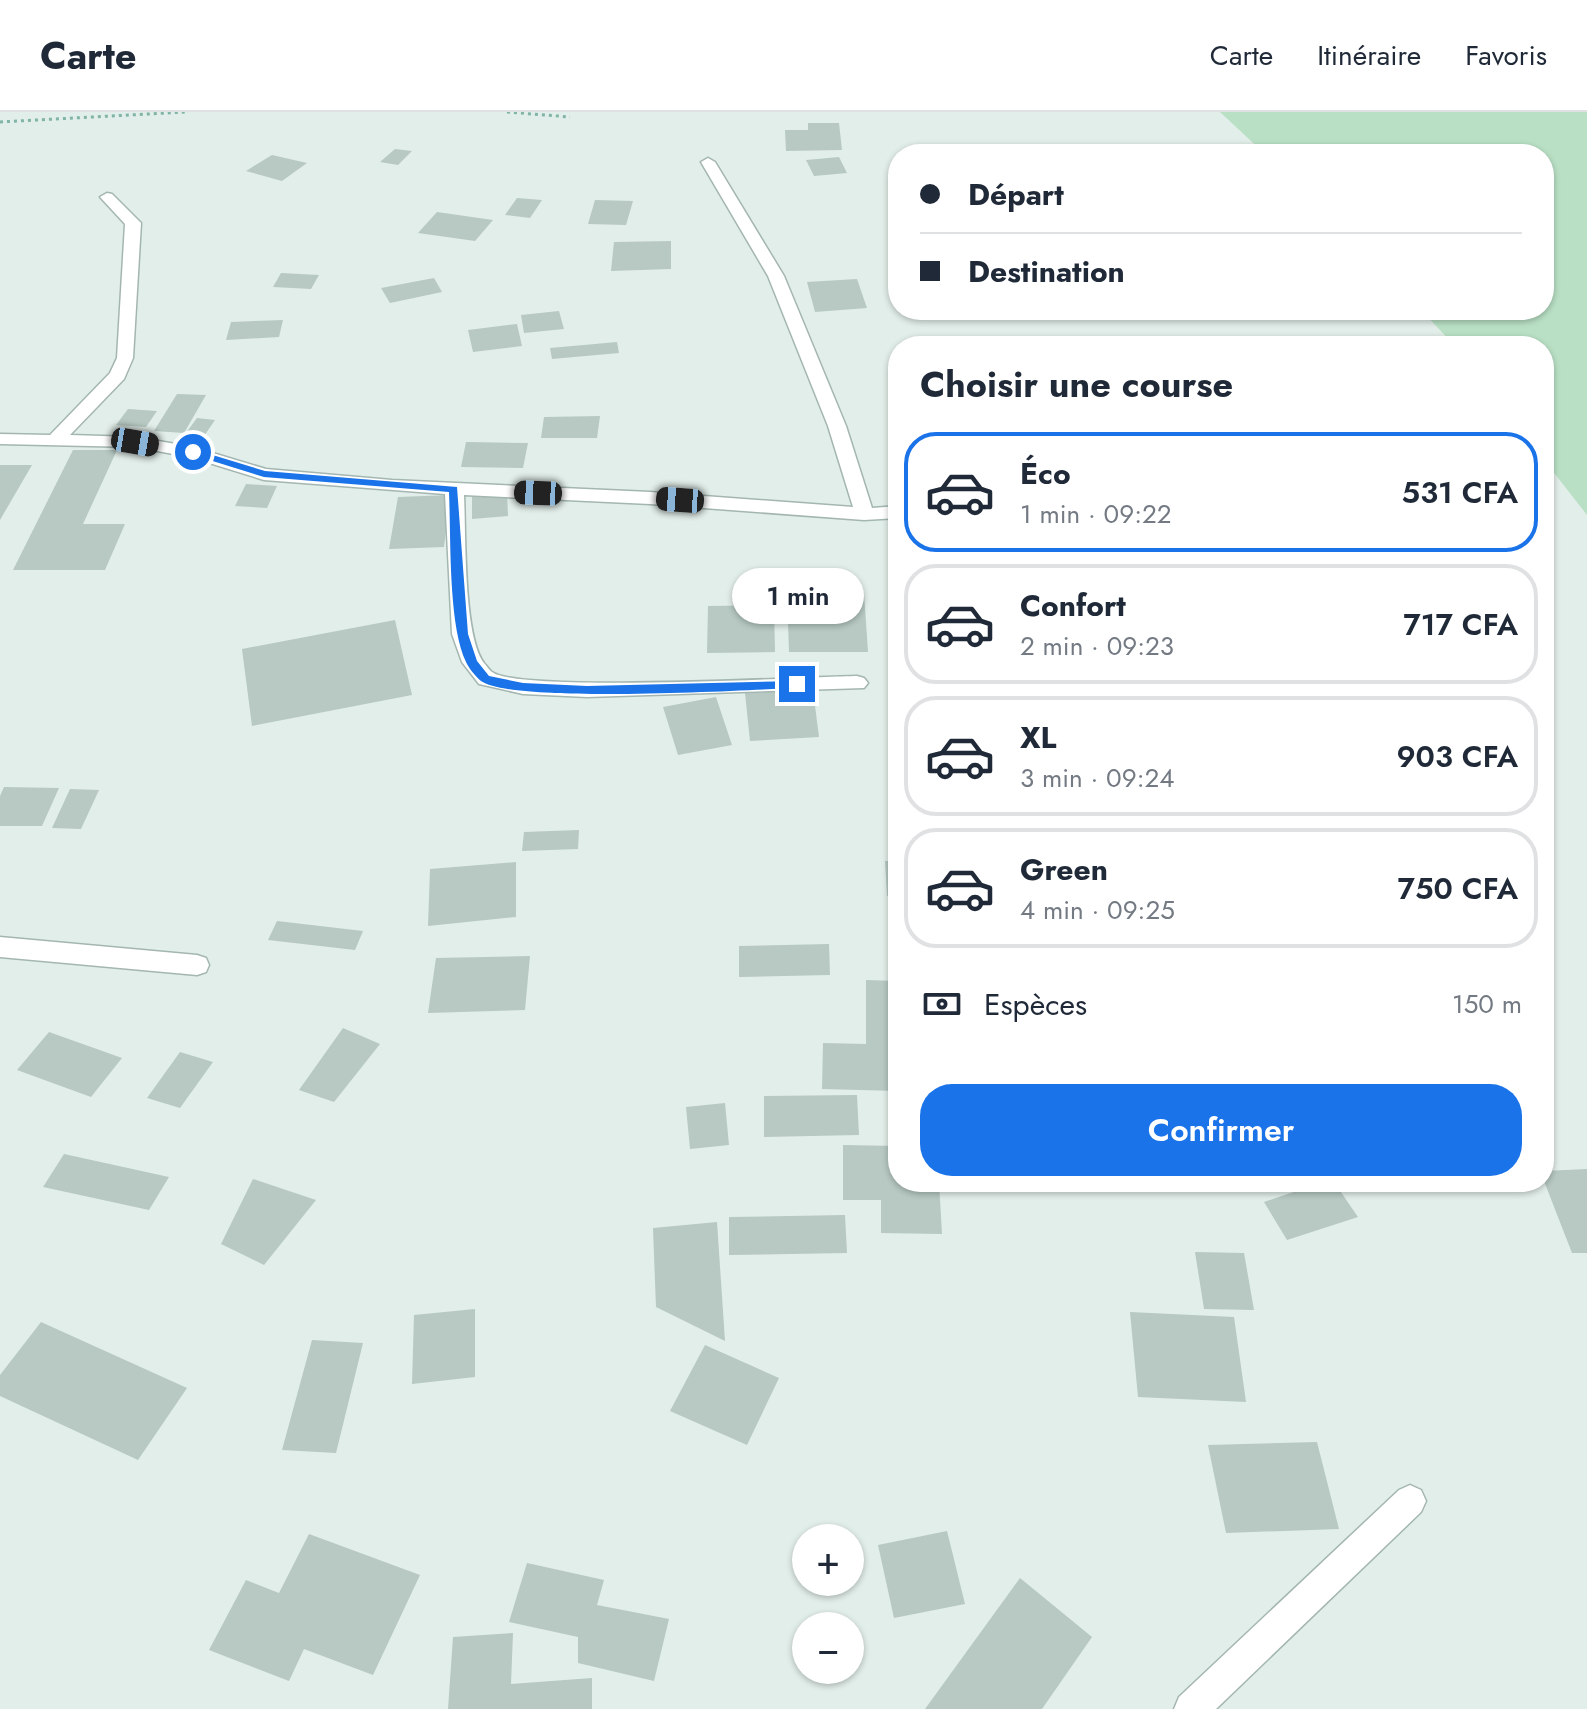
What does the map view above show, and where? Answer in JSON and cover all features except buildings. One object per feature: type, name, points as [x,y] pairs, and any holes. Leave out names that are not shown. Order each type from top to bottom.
[{"type":"street","points":[[708,162],[776,276],[837,426],[864,514]]},
{"type":"street","points":[[55,440],[118,375],[125,358],[133,223],[107,197]]},
{"type":"street","points":[[0,439],[135,442],[193,452],[264,474],[454,490],[650,498],[864,514],[888,513]]},
{"type":"street","points":[[454,490],[462,634],[472,662],[486,679],[523,687],[587,690],[857,683]]},
{"type":"street","points":[[0,947],[197,965]]},
{"type":"street","points":[[1191,1709],[1410,1501]]},
{"type":"path","points":[[0,122],[185,112]]},
{"type":"path","points":[[507,112],[570,117]]},
{"type":"green space","points":[[1220,112],[1587,112],[1587,515],[1554,473],[1554,336],[1446,336],[1430,320],[1554,320],[1554,144],[1254,144]]},
{"type":"route","points":[[193,452],[264,474],[454,490],[462,634],[472,662],[486,679],[523,687],[587,690],[797,684]]}]
